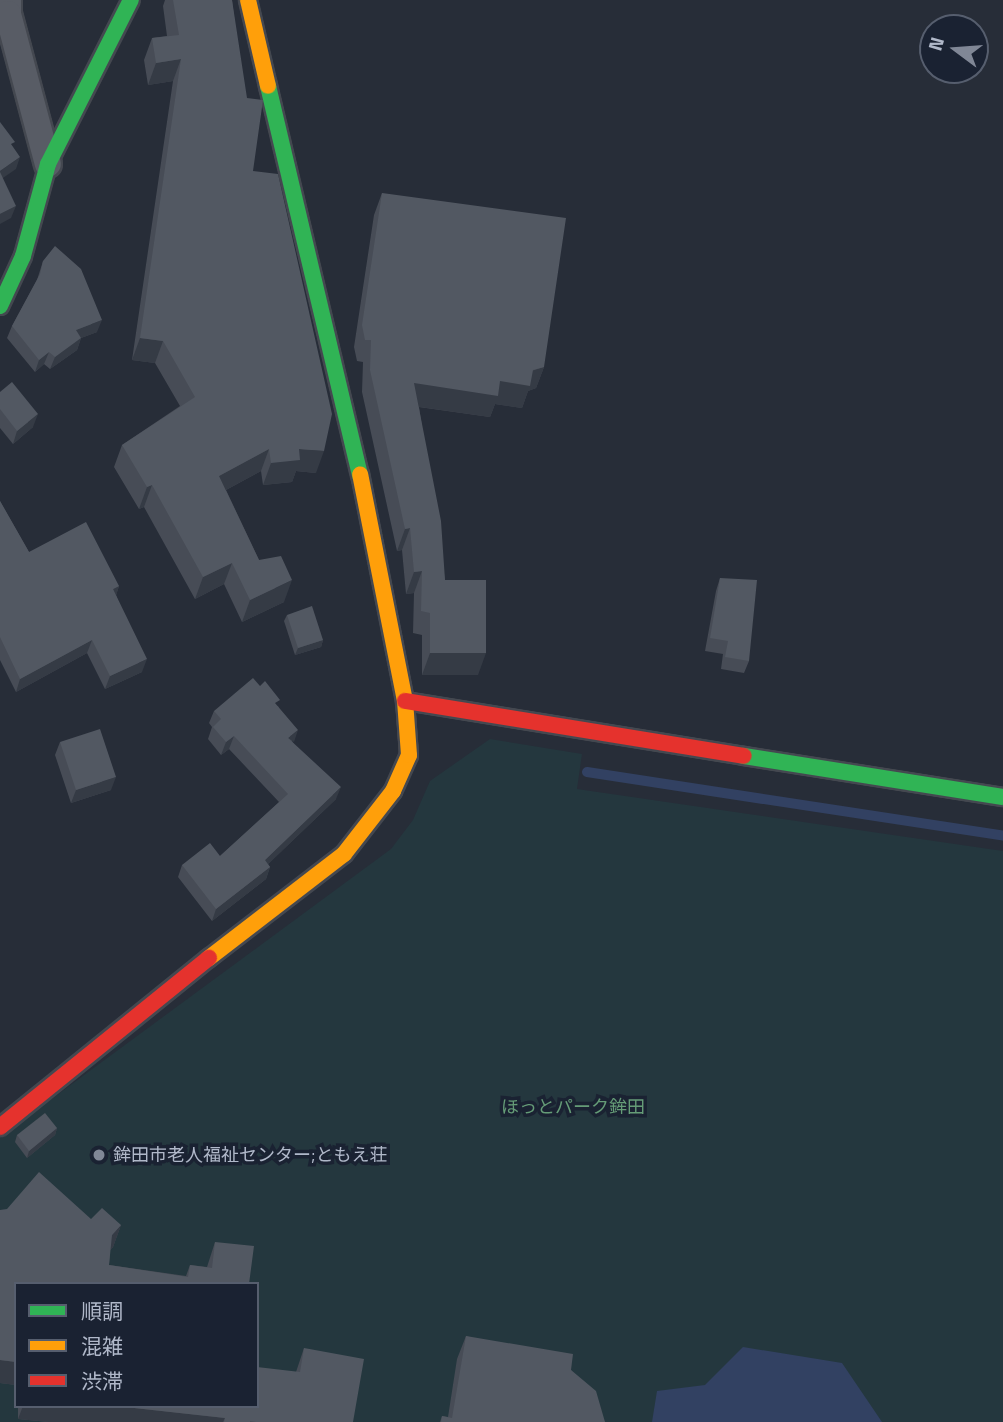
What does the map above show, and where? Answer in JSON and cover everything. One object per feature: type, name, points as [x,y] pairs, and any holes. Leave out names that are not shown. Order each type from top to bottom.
[{"type":"street","points":[[8,0],[48,164]]},
{"type":"street","points":[[0,306],[23,256],[48,164],[131,0]]},
{"type":"street","points":[[0,1127],[310,876],[344,854],[393,791],[410,755],[405,701],[361,477],[248,0]]},
{"type":"street","points":[[405,701],[1003,797]]},
{"type":"green space","name":"ほっとパーク鉾田","points":[[490,739],[582,754],[577,789],[1003,851],[1003,1422],[0,1422],[0,1137],[391,849],[413,820],[430,781]]},
{"type":"water","points":[[743,1347],[842,1363],[882,1422],[652,1422],[657,1391],[705,1385]]},
{"type":"building","points":[[173,0],[232,0],[247,98],[263,100],[253,171],[278,174],[332,414],[324,451],[299,449],[300,460],[271,463],[269,449],[219,476],[259,560],[281,556],[292,580],[250,600],[232,563],[203,577],[152,485],[147,487],[122,445],[195,397],[163,341],[140,338],[181,59],[156,63],[152,38],[179,35]]},
{"type":"building","points":[[0,122],[15,142],[11,144],[20,157],[0,171]]},
{"type":"building","points":[[0,172],[16,206],[0,214]]},
{"type":"building","points":[[382,193],[566,218],[544,367],[533,370],[530,386],[500,381],[498,396],[414,383],[441,521],[445,580],[486,580],[486,653],[430,653],[430,613],[421,611],[422,571],[414,572],[410,528],[405,529],[370,370],[371,340],[365,340],[362,325]]},
{"type":"building","points":[[55,246],[81,269],[102,320],[76,330],[81,338],[55,357],[49,352],[39,360],[12,326],[40,274],[43,261]]},
{"type":"building","points":[[12,382],[38,414],[17,431],[0,409],[0,392]]},
{"type":"building","points":[[0,501],[29,552],[86,522],[119,586],[113,589],[147,659],[110,676],[92,640],[20,679],[0,637]]},
{"type":"building","points":[[720,578],[757,580],[749,661],[725,657],[728,641],[710,638]]},
{"type":"building","points":[[312,606],[323,640],[298,648],[287,615]]},
{"type":"building","points":[[253,678],[260,686],[265,681],[280,700],[275,703],[298,730],[288,738],[341,787],[265,860],[270,867],[216,909],[182,865],[210,843],[220,856],[288,794],[234,736],[226,742],[213,727],[221,719],[214,711]]},
{"type":"building","points":[[100,729],[116,777],[76,790],[60,742]]},
{"type":"building","points":[[45,1113],[57,1128],[29,1151],[17,1135]]},
{"type":"building","points":[[39,1172],[91,1219],[102,1208],[121,1225],[112,1235],[109,1265],[188,1277],[190,1265],[212,1268],[215,1242],[254,1246],[249,1282],[14,1282],[14,1362],[0,1360],[0,1210],[7,1209]]},
{"type":"building","points":[[466,1336],[573,1354],[571,1370],[596,1391],[605,1422],[441,1422],[442,1416],[452,1418]]},
{"type":"building","points":[[304,1348],[364,1359],[353,1422],[224,1422],[225,1418],[134,1408],[259,1408],[259,1367],[300,1372]]},
{"type":"waterway","points":[[587,772],[1003,836]]},
{"type":"traffic: fast","points":[[0,306],[23,256],[48,164],[131,0]]},
{"type":"traffic: fast","points":[[268,86],[360,474]]},
{"type":"traffic: fast","points":[[744,756],[1003,797]]},
{"type":"traffic: slow","points":[[248,0],[268,86]]},
{"type":"traffic: slow","points":[[209,958],[344,854],[393,791],[409,755],[405,701],[360,474]]},
{"type":"traffic: jam","points":[[405,701],[744,756]]},
{"type":"traffic: jam","points":[[0,1127],[209,958]]},
{"type":"place","name":"鉾田市老人福祉センター;ともえ荘","points":[[99,1155]]}]
